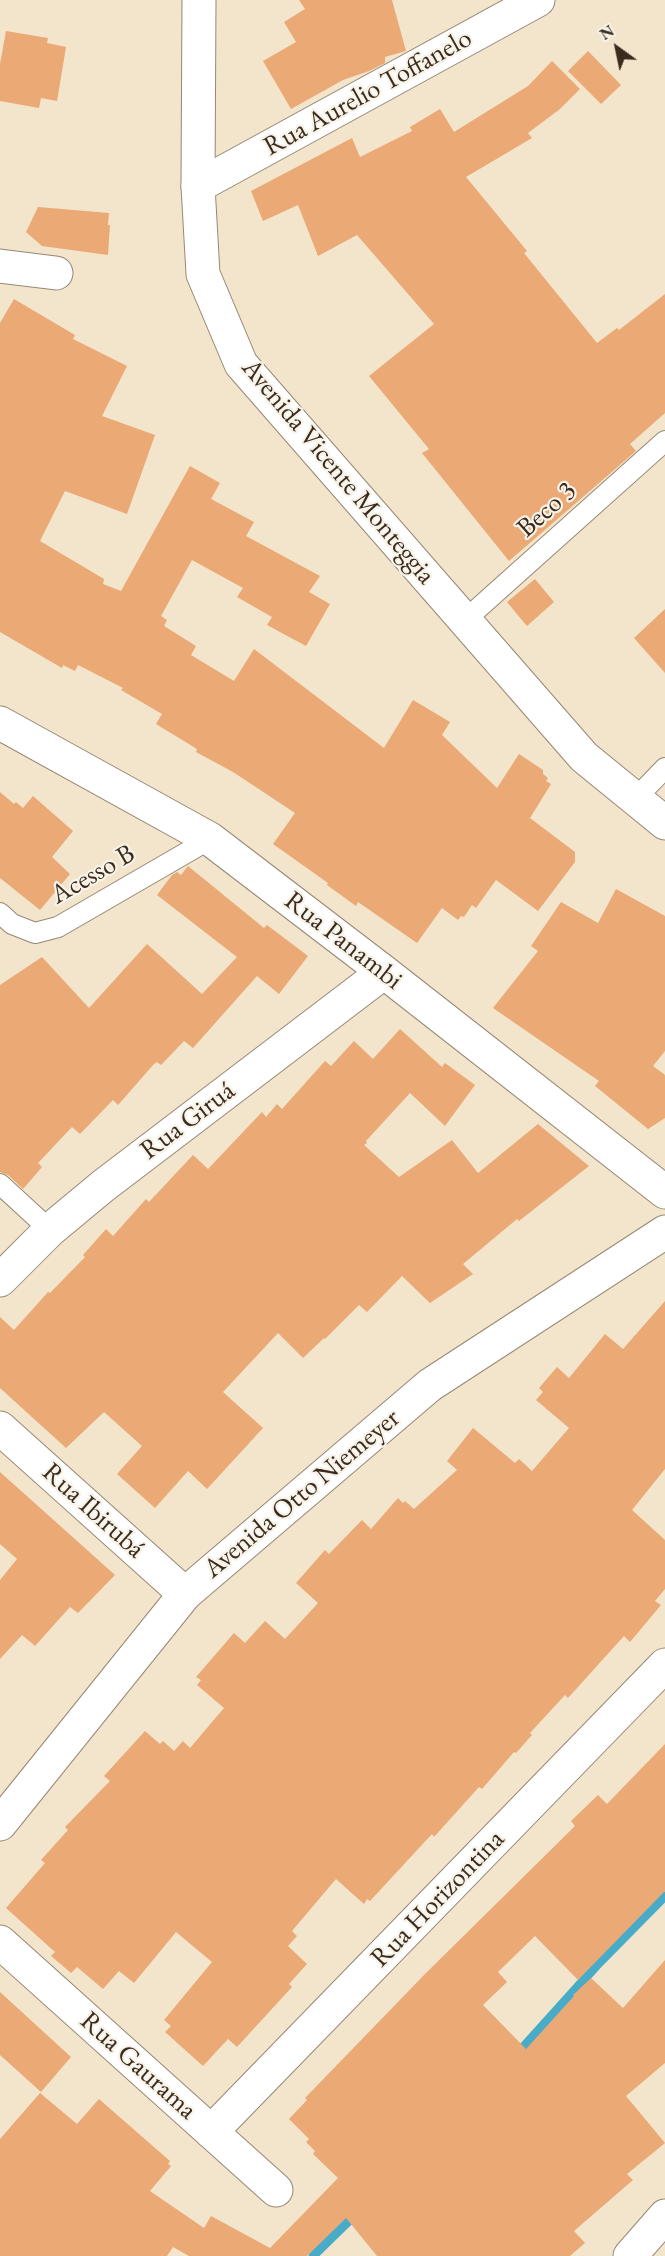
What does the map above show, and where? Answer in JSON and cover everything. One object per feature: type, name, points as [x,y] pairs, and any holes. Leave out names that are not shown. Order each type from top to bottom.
[{"type":"street","name":"Avenida Vicente Monteggia","points":[[200,0],[198,186],[203,274],[242,364],[584,757],[665,823]]},
{"type":"street","name":"Rua Aurelio Toffanelo","points":[[198,186],[538,0]]},
{"type":"street","points":[[0,266],[56,273]]},
{"type":"street","name":"Rua Panambi","points":[[0,723],[210,838],[665,1192]]},
{"type":"street","name":"Rua Giruá","points":[[0,1280],[50,1230],[103,1186],[384,972]]},
{"type":"street","name":"Avenida Otto Niemeyer","points":[[0,1824],[185,1594],[430,1385],[665,1232]]},
{"type":"street","name":"Rua Ibirubá","points":[[0,1428],[185,1594]]},
{"type":"street","name":"Rua Horizontina","points":[[211,2132],[665,1665]]},
{"type":"street","name":"Rua Gaurama","points":[[0,1942],[276,2190]]},
{"type":"street","points":[[630,2256],[665,2216]]},
{"type":"lane","name":"Beco 3","points":[[465,620],[665,441]]},
{"type":"lane","points":[[635,799],[665,768]]},
{"type":"lane","name":"Acesso B","points":[[0,913],[12,924],[35,933],[58,927],[210,838]]},
{"type":"lane","points":[[0,1184],[50,1230]]},
{"type":"building","points":[[299,0],[392,0],[406,51],[385,57],[385,63],[343,80],[291,109],[263,61],[296,42],[284,22],[305,9]]},
{"type":"building","points":[[6,31],[48,38],[47,43],[66,47],[57,101],[41,98],[39,108],[0,101],[0,64]]},
{"type":"building","points":[[588,51],[621,85],[601,104],[568,71]]},
{"type":"building","points":[[552,61],[580,89],[560,109],[528,133],[532,138],[466,177],[527,251],[524,253],[597,343],[617,328],[619,330],[665,294],[665,413],[630,444],[636,451],[509,561],[422,453],[429,449],[369,376],[434,324],[357,235],[318,256],[298,205],[263,221],[251,191],[352,138],[360,157],[412,131],[410,127],[440,109],[454,132],[528,86]]},
{"type":"building","points":[[38,207],[109,213],[108,255],[42,246],[26,232]]},
{"type":"building","points":[[14,299],[75,335],[73,339],[127,366],[102,416],[155,435],[127,514],[65,491],[40,541],[104,579],[103,584],[121,591],[190,466],[220,483],[211,499],[254,522],[246,536],[320,576],[309,592],[330,604],[306,646],[267,625],[272,617],[237,597],[243,588],[192,560],[161,616],[167,620],[164,626],[196,646],[191,655],[234,681],[254,649],[384,748],[413,700],[450,722],[442,735],[497,788],[519,754],[543,770],[543,774],[548,778],[546,781],[551,784],[530,818],[575,852],[575,862],[538,911],[496,880],[476,908],[472,905],[464,917],[461,916],[458,920],[442,908],[417,943],[358,902],[356,906],[273,844],[295,813],[233,772],[196,752],[197,749],[156,724],[162,714],[121,690],[123,688],[78,665],[75,671],[63,665],[62,668],[0,632],[0,323]]},
{"type":"building","points":[[535,579],[554,602],[527,626],[507,602]]},
{"type":"building","points":[[665,609],[665,673],[634,638]]},
{"type":"building","points":[[0,792],[14,804],[16,802],[23,808],[33,796],[73,831],[52,857],[70,874],[40,910],[0,878]]},
{"type":"building","points":[[188,866],[264,928],[267,925],[308,956],[279,994],[257,976],[193,1048],[184,1041],[161,1065],[157,1062],[154,1064],[118,1105],[113,1100],[80,1134],[72,1127],[38,1163],[42,1167],[23,1189],[8,1175],[0,1172],[0,985],[42,957],[89,1008],[147,944],[202,994],[237,957],[157,895],[172,875],[177,872],[181,875]]},
{"type":"building","points":[[616,889],[665,916],[665,1051],[653,1066],[665,1075],[665,1118],[648,1129],[595,1086],[599,1081],[493,1008],[538,951],[531,946],[561,902],[598,923]]},
{"type":"building","points":[[400,1029],[442,1067],[445,1063],[475,1085],[445,1126],[410,1093],[366,1141],[364,1145],[399,1177],[452,1140],[478,1173],[538,1124],[589,1166],[519,1221],[517,1219],[463,1264],[473,1274],[430,1303],[402,1276],[367,1312],[359,1305],[303,1358],[278,1333],[223,1392],[263,1428],[207,1489],[188,1471],[155,1508],[117,1474],[142,1446],[104,1412],[66,1448],[0,1388],[0,1317],[14,1330],[48,1292],[50,1293],[85,1257],[83,1255],[106,1229],[113,1236],[146,1199],[149,1202],[193,1155],[208,1169],[262,1112],[266,1117],[277,1104],[282,1109],[325,1061],[331,1066],[354,1041],[373,1059]]},
{"type":"building","points":[[665,1301],[665,1469],[632,1510],[665,1540],[665,1589],[655,1601],[661,1605],[630,1642],[624,1636],[568,1698],[565,1695],[482,1789],[479,1787],[434,1837],[432,1834],[370,1901],[367,1899],[364,1904],[336,1879],[292,1931],[297,1936],[288,1946],[307,1964],[289,1984],[292,1987],[237,2047],[228,2039],[203,2066],[165,2032],[171,2026],[164,2020],[212,1962],[176,1932],[134,1983],[119,1971],[103,1989],[77,1967],[71,1973],[51,1956],[55,1952],[6,1908],[45,1863],[41,1860],[68,1830],[65,1827],[110,1781],[104,1776],[145,1731],[160,1744],[163,1741],[174,1751],[183,1741],[190,1748],[224,1708],[197,1685],[201,1680],[196,1677],[234,1633],[245,1643],[265,1621],[285,1639],[318,1603],[296,1583],[325,1550],[329,1554],[362,1520],[371,1529],[398,1498],[414,1509],[457,1470],[447,1461],[473,1428],[515,1463],[519,1459],[532,1471],[569,1428],[536,1400],[543,1392],[539,1388],[557,1367],[569,1378],[605,1334],[623,1349]]},
{"type":"building","points":[[0,1472],[115,1575],[78,1613],[70,1607],[35,1646],[22,1635],[0,1659],[0,1580],[17,1559],[0,1544]]},
{"type":"building","points":[[665,1744],[665,1891],[578,1980],[535,1936],[498,1972],[507,1982],[483,2005],[526,2049],[591,1978],[623,2008],[665,1960],[665,2063],[626,2096],[665,2143],[627,2174],[633,2180],[574,2231],[585,2243],[570,2256],[377,2256],[346,2218],[307,2256],[189,2256],[173,2247],[167,2256],[0,2256],[0,2139],[40,2093],[77,2124],[99,2099],[170,2161],[168,2164],[171,2166],[150,2191],[204,2228],[211,2216],[270,2248],[338,2178],[313,2154],[315,2151],[306,2142],[309,2139],[289,2119],[307,2100],[305,2098],[425,1974],[575,1826],[571,1821],[598,1795],[607,1804]]},
{"type":"building","points":[[0,1992],[71,2057],[41,2092],[0,2055]]},
{"type":"waterway","points":[[517,2054],[599,1963],[665,1896]]},
{"type":"waterway","points":[[313,2256],[356,2214]]}]
